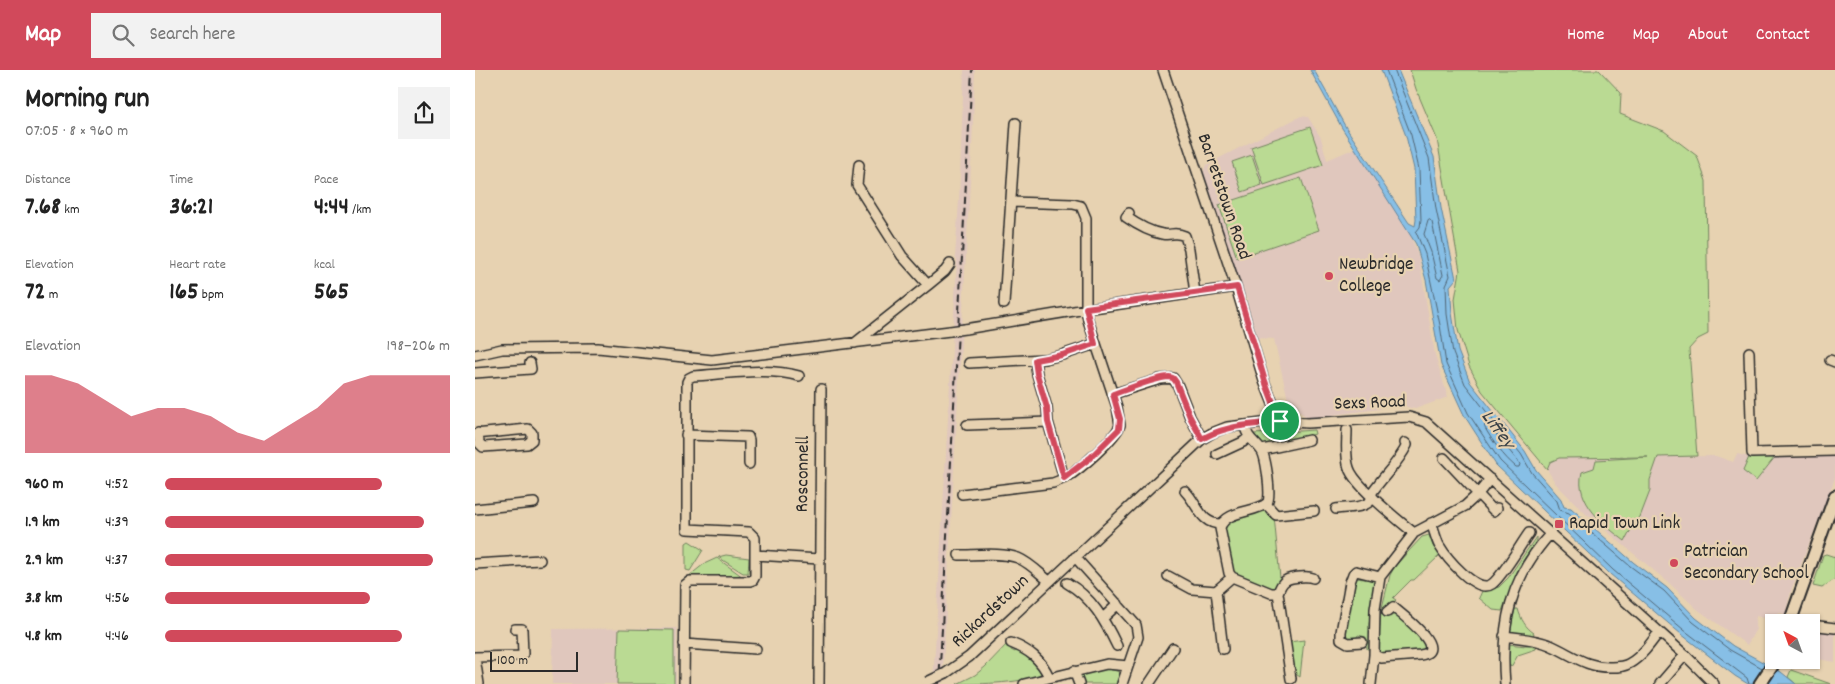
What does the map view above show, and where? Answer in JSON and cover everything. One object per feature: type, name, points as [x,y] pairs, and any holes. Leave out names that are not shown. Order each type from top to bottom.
[{"type":"main road","points":[[1793,614],[1835,496]]},
{"type":"main road","points":[[1760,684],[1770,669]]},
{"type":"street","name":"Barretstown Road","points":[[1163,70],[1237,287],[1265,381],[1280,421]]},
{"type":"street","points":[[1005,304],[1015,122]]},
{"type":"street","points":[[859,165],[857,185],[902,256],[928,285]]},
{"type":"street","points":[[961,494],[1053,483],[1064,478],[1090,458],[1119,429],[1120,419],[1095,344],[1086,308],[1086,218],[1081,206],[1073,204],[1011,202]]},
{"type":"street","points":[[1129,213],[1127,217],[1149,229],[1164,235],[1177,232],[1185,236],[1189,249],[1195,293]]},
{"type":"street","points":[[855,343],[945,271],[949,264]]},
{"type":"street","points":[[475,355],[502,349],[598,348],[712,360],[950,331],[1086,308],[1237,287]]},
{"type":"street","points":[[969,363],[1035,360],[1062,355],[1095,344]]},
{"type":"street","points":[[1749,352],[1752,453],[1835,451]]},
{"type":"street","points":[[1035,360],[1047,408],[1048,422],[1064,478]]},
{"type":"street","points":[[475,373],[531,369],[530,363]]},
{"type":"street","points":[[684,684],[685,585],[687,582],[749,581],[753,580],[755,576],[755,538],[749,532],[687,529],[687,382],[693,376],[763,371],[799,376]]},
{"type":"street","points":[[1113,394],[1160,379],[1173,378],[1202,439]]},
{"type":"street","name":"Rosconnell","points":[[819,684],[821,389]]},
{"type":"street","name":"Sexs Road","points":[[1075,557],[1202,439],[1211,433],[1227,427],[1280,421],[1307,423],[1409,417],[1426,422],[1490,478],[1685,655],[1714,684]]},
{"type":"street","points":[[967,425],[1048,422]]},
{"type":"street","points":[[1244,425],[1248,438],[1262,450],[1265,458],[1269,500],[1266,504],[1241,512],[1221,524],[1220,528],[1229,573],[1232,577],[1271,593],[1278,593]]},
{"type":"street","points":[[528,429],[531,432],[532,440],[527,444],[483,447],[479,443],[477,433],[528,429]]},
{"type":"street","points":[[1347,429],[1346,450],[1349,469],[1358,484],[1413,533]]},
{"type":"street","points":[[686,434],[748,437],[749,464]]},
{"type":"street","points":[[1217,454],[1248,438]]},
{"type":"street","points":[[1262,450],[1309,440]]},
{"type":"street","points":[[1336,509],[1353,504],[1369,503],[1378,483],[1402,456],[1407,445],[1405,443]]},
{"type":"street","points":[[1448,460],[1494,511],[1497,508]]},
{"type":"street","points":[[1371,684],[1375,655],[1374,624],[1380,576],[1413,533],[1465,506],[1478,494],[1490,478]]},
{"type":"street","points":[[1185,491],[1201,515],[1209,522],[1221,524]]},
{"type":"street","points":[[475,509],[534,504]]},
{"type":"street","points":[[1266,504],[1276,515],[1313,511]]},
{"type":"street","points":[[1431,523],[1439,545],[1447,557],[1469,580],[1481,586],[1493,584],[1524,545],[1529,533]]},
{"type":"street","points":[[1505,684],[1503,656],[1507,619],[1521,575],[1534,552],[1551,534]]},
{"type":"street","points":[[755,555],[819,559]]},
{"type":"street","points":[[959,555],[1007,555],[1017,558],[1028,564],[1049,582]]},
{"type":"street","points":[[1075,557],[1136,625],[1138,637],[1122,684]]},
{"type":"street","name":"Rickardstown","points":[[926,683],[946,673],[969,657],[1075,557]]},
{"type":"street","points":[[475,564],[540,560]]},
{"type":"street","points":[[1362,642],[1348,643],[1341,639],[1350,582],[1356,571],[1380,576]]},
{"type":"street","points":[[1168,576],[1192,588],[1216,591],[1232,577]]},
{"type":"street","points":[[1291,679],[1278,593],[1285,580],[1291,577],[1309,576],[1313,578]]},
{"type":"street","points":[[1067,583],[1077,589],[1093,605],[1103,618],[1117,646]]},
{"type":"street","points":[[1216,591],[1223,649]]},
{"type":"street","points":[[1103,618],[1118,604]]},
{"type":"street","points":[[1375,655],[1381,658],[1421,655],[1429,652],[1428,638],[1393,607],[1387,612]]},
{"type":"street","points":[[1820,626],[1835,628]]},
{"type":"street","points":[[479,684],[475,658],[520,656],[523,654],[522,629],[515,629]]},
{"type":"street","points":[[1504,636],[1529,639],[1549,645],[1590,665],[1601,667],[1623,666],[1630,663],[1638,657],[1659,632]]},
{"type":"street","points":[[1011,642],[1032,653],[1041,662],[1049,678]]},
{"type":"street","points":[[684,644],[756,649]]},
{"type":"street","points":[[1149,684],[1173,648]]},
{"type":"street","points":[[1659,684],[1685,655]]},
{"type":"street","points":[[1024,684],[1107,664],[1128,666]]},
{"type":"street","points":[[1074,671],[1079,684]]},
{"type":"shaded area","points":[[964,70],[975,70],[972,147],[942,684],[933,684],[957,260],[955,257]]},
{"type":"shaded area","name":"Newbridge College","points":[[1301,116],[1308,117],[1321,138],[1327,160],[1355,148],[1410,234],[1419,258],[1435,355],[1448,397],[1415,409],[1407,407],[1399,401],[1387,402],[1380,409],[1308,418],[1289,404],[1274,339],[1258,338],[1246,307],[1248,300],[1247,297],[1241,294],[1203,172],[1206,165]]},
{"type":"shaded area","points":[[1737,454],[1749,457],[1835,457],[1835,478],[1792,588],[1785,614],[1765,614],[1765,617],[1763,618],[1756,616],[1756,629],[1747,645],[1697,609],[1669,583],[1586,514],[1556,484],[1547,469],[1550,462],[1559,458],[1716,456],[1733,462]]},
{"type":"shaded area","points":[[677,628],[676,684],[552,684],[553,629]]},
{"type":"shaded area","points":[[1820,630],[1835,633],[1835,662],[1820,660]]},
{"type":"green space","points":[[1410,70],[1599,70],[1621,93],[1620,114],[1664,131],[1697,156],[1706,181],[1708,334],[1698,339],[1689,349],[1697,456],[1658,457],[1650,480],[1650,491],[1640,517],[1636,520],[1625,541],[1600,520],[1587,503],[1581,483],[1582,472],[1594,468],[1596,460],[1648,457],[1559,458],[1550,462],[1547,469],[1482,391],[1469,366],[1458,330],[1455,299],[1460,271],[1437,139]]},
{"type":"green space","points":[[1310,127],[1323,165],[1264,185],[1251,147]]},
{"type":"green space","points":[[1252,155],[1262,185],[1242,192],[1232,162]]},
{"type":"green space","points":[[1301,178],[1319,230],[1237,258],[1219,205]]},
{"type":"green space","points":[[1314,430],[1315,434],[1267,448],[1254,434]]},
{"type":"green space","points":[[1749,457],[1775,457],[1756,481],[1743,471]]},
{"type":"green space","points":[[1263,507],[1274,516],[1280,578],[1275,591],[1235,575],[1224,526],[1226,523]]},
{"type":"green space","points":[[1429,535],[1433,546],[1440,555],[1393,598],[1396,600],[1384,611],[1390,617],[1399,615],[1425,639],[1426,651],[1384,655],[1378,652],[1381,612],[1390,575],[1395,566],[1422,537]]},
{"type":"green space","points":[[1536,537],[1536,541],[1519,567],[1502,611],[1493,610],[1479,598],[1482,591],[1499,587],[1508,578]]},
{"type":"green space","points":[[689,541],[703,550],[690,571],[686,570],[686,543]]},
{"type":"green space","points":[[726,555],[749,558],[748,573],[743,573],[718,557]]},
{"type":"green space","points":[[1823,555],[1835,557],[1835,579],[1822,588],[1813,586]]},
{"type":"green space","points":[[717,558],[743,577],[689,576],[704,564]]},
{"type":"green space","points":[[1356,578],[1373,580],[1377,586],[1369,624],[1371,649],[1367,649],[1366,637],[1358,635],[1355,641],[1344,637],[1353,581]]},
{"type":"green space","points":[[1515,609],[1518,609],[1524,623],[1534,633],[1533,636],[1510,632]]},
{"type":"green space","points":[[619,629],[674,630],[674,684],[617,684]]},
{"type":"green space","points":[[1304,640],[1300,677],[1293,672],[1289,642]]},
{"type":"green space","points":[[1008,643],[1011,646],[1011,650],[1015,652],[1017,648],[1025,650],[1043,672],[1027,679],[1015,681],[957,684],[975,675],[985,667]]},
{"type":"green space","points":[[1507,644],[1536,647],[1536,649],[1518,655],[1511,667],[1507,661]]},
{"type":"green space","points":[[1109,669],[1120,672],[1116,684],[1081,684],[1080,676],[1096,670]]},
{"type":"green space","points":[[1791,670],[1831,684],[1796,684],[1788,677]]},
{"type":"water","name":"Liffey","points":[[1310,70],[1314,70],[1345,126],[1409,223],[1415,226],[1414,169],[1406,136],[1381,70],[1398,70],[1434,157],[1441,208],[1456,279],[1450,286],[1458,351],[1470,382],[1525,451],[1536,470],[1561,499],[1564,507],[1571,508],[1633,562],[1667,588],[1696,618],[1733,646],[1765,663],[1765,669],[1775,669],[1796,684],[1748,684],[1735,676],[1681,634],[1610,574],[1496,465],[1464,415],[1441,365],[1426,280],[1416,244],[1342,128]]},
{"type":"railway","points":[[939,684],[972,70]]},
{"type":"place","name":"Newbridge College","points":[[1329,276]]},
{"type":"place","name":"Rapid Town Link","points":[[1559,524]]},
{"type":"place","name":"Patrician Secondary School","points":[[1674,563]]},
{"type":"route","points":[[1237,287],[1265,381],[1280,421],[1227,427],[1211,433],[1202,439],[1190,417],[1176,382],[1173,378],[1169,377],[1160,379],[1113,394],[1120,419],[1119,429],[1090,458],[1073,473],[1064,478],[1048,422],[1047,408],[1035,360],[1062,355],[1095,344],[1086,308],[1237,287]]}]
